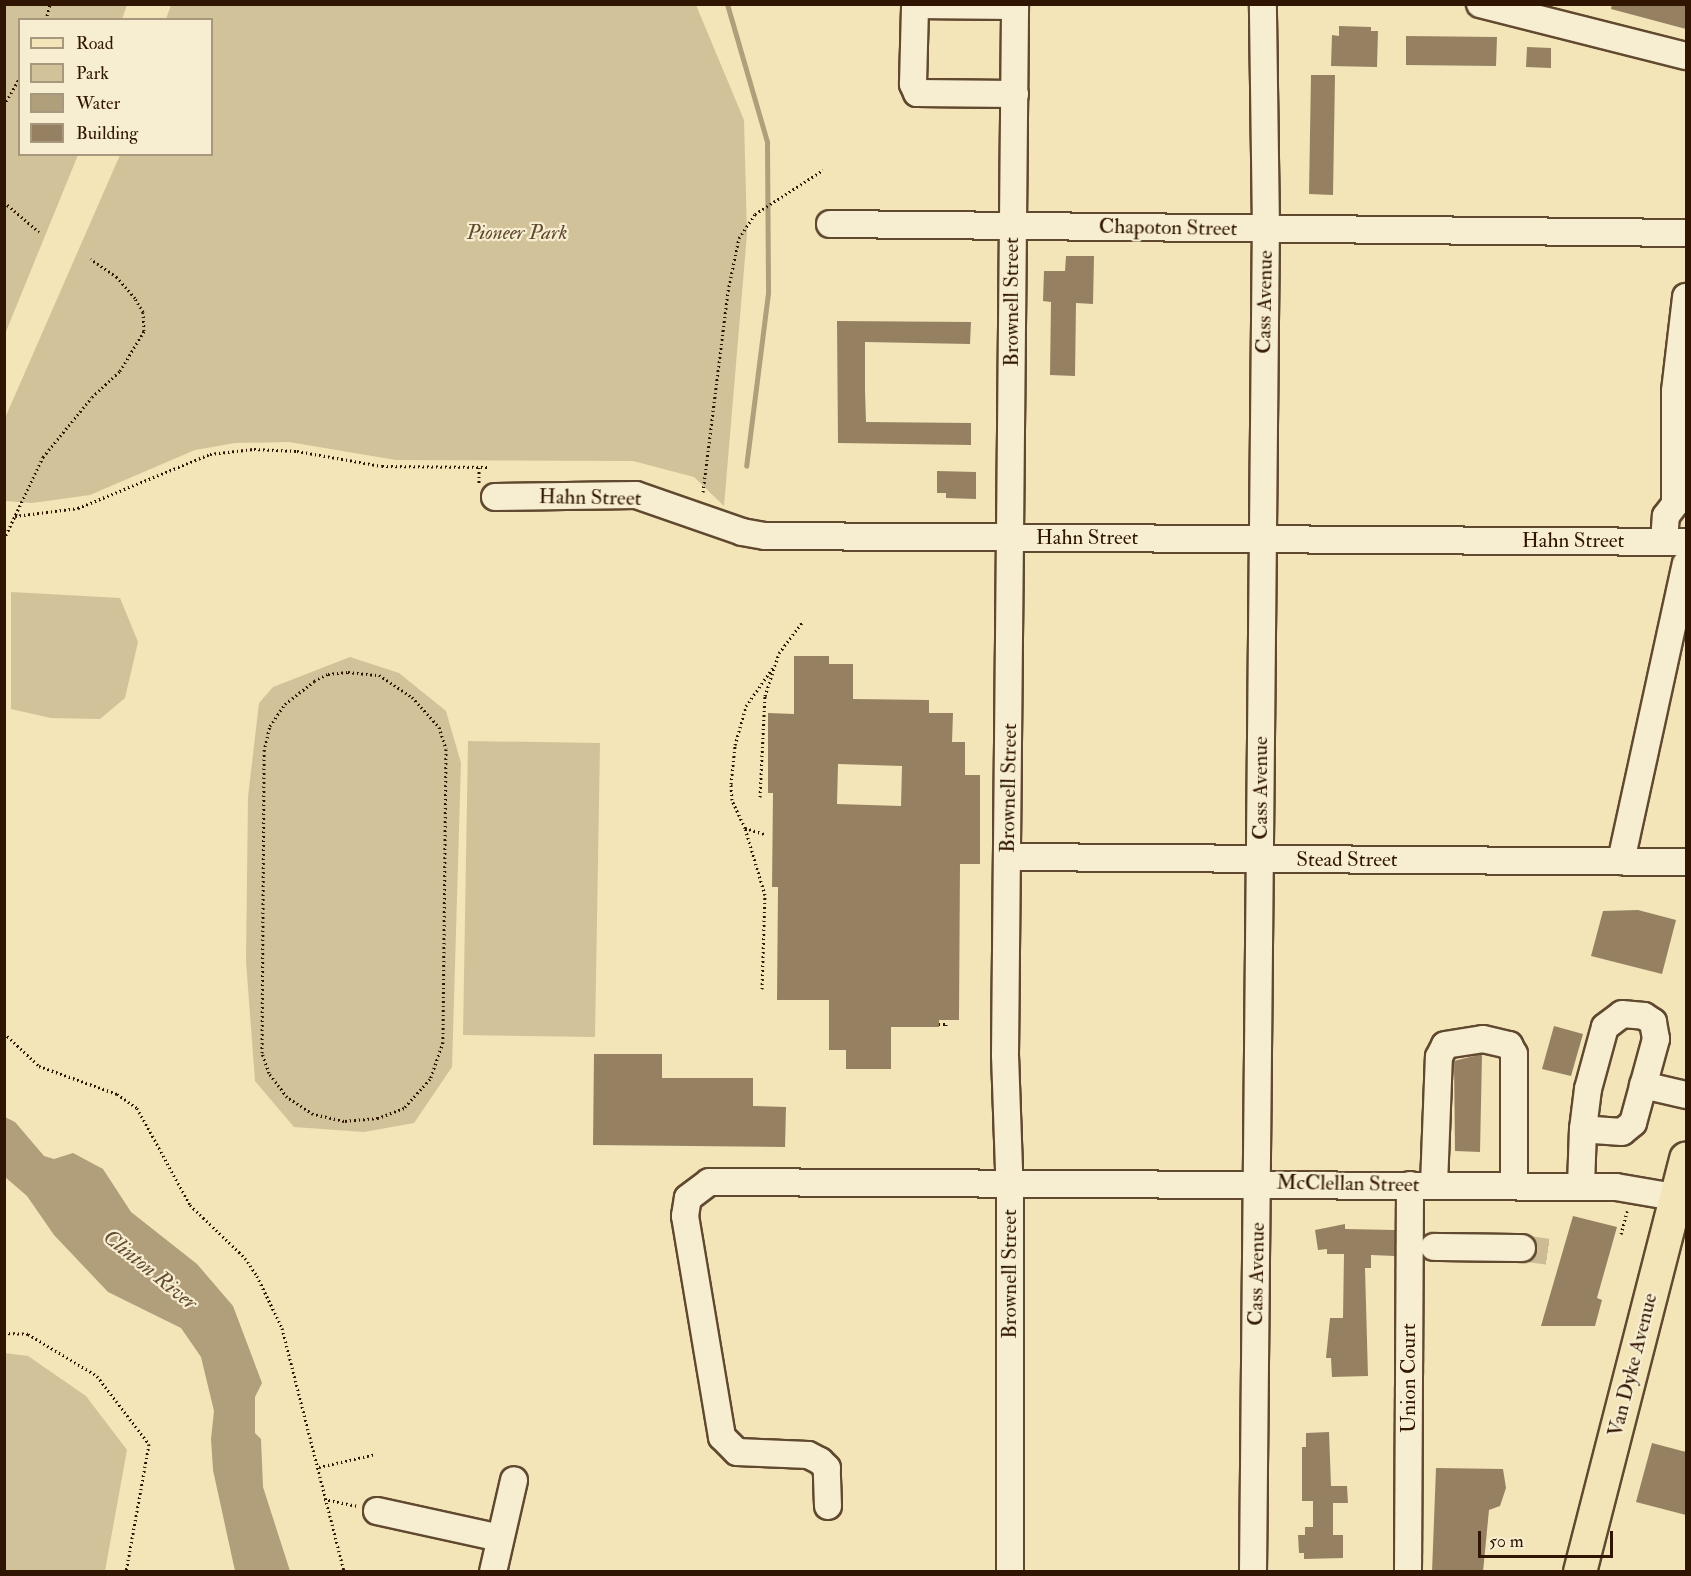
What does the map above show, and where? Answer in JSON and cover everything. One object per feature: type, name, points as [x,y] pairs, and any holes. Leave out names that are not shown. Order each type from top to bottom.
[{"type":"main road","name":"Van Dyke Avenue","points":[[1580,1572],[1682,1198],[1686,1158]]},
{"type":"street","points":[[1015,5],[915,4],[913,84],[917,93],[1015,94]]},
{"type":"street","name":"Cass Avenue","points":[[1253,1572],[1266,229],[1263,4]]},
{"type":"street","points":[[1480,4],[1686,56]]},
{"type":"street","name":"Brownell Street","points":[[1010,1572],[1009,1181],[1005,1065],[1015,5]]},
{"type":"street","name":"Chapoton Street","points":[[830,224],[1686,233]]},
{"type":"street","points":[[1675,542],[1666,516],[1681,504],[1675,391],[1686,297]]},
{"type":"street","name":"Hahn Street","points":[[495,497],[636,495],[742,532],[765,536],[1675,542]]},
{"type":"street","points":[[1621,861],[1686,564]]},
{"type":"street","name":"Stead Street","points":[[1008,857],[1686,862]]},
{"type":"street","points":[[1581,1186],[1583,1129],[1588,1089],[1605,1027],[1622,1014],[1644,1016],[1656,1030],[1643,1085],[1628,1130],[1613,1133],[1583,1129]]},
{"type":"street","name":"Union Court","points":[[1408,1572],[1422,1185],[1438,1057],[1445,1045],[1483,1039],[1509,1045],[1514,1054],[1515,1186]]},
{"type":"street","points":[[1643,1085],[1686,1095]]},
{"type":"street","name":"McClellan Street","points":[[828,1506],[826,1468],[820,1461],[808,1455],[737,1452],[722,1437],[685,1216],[688,1198],[709,1182],[1009,1181],[1581,1186],[1636,1188],[1682,1198]]},
{"type":"street","points":[[1434,1246],[1522,1248]]},
{"type":"street","points":[[493,1572],[514,1480]]},
{"type":"street","points":[[377,1511],[500,1538]]},
{"type":"path","points":[[4,105],[18,80]]},
{"type":"path","points":[[703,492],[728,291],[739,238],[755,213],[823,170]]},
{"type":"path","points":[[4,202],[39,232]]},
{"type":"path","points":[[4,539],[43,457],[92,397],[120,370],[144,331],[143,312],[135,298],[117,277],[90,259]]},
{"type":"path","points":[[15,516],[78,508],[210,454],[254,449],[297,451],[382,466],[488,467]]},
{"type":"path","points":[[760,797],[763,708],[774,666],[785,641],[802,622]]},
{"type":"path","points":[[762,989],[765,894],[745,828],[732,800],[735,745],[746,706],[774,666]]},
{"type":"path","points":[[348,672],[379,675],[412,697],[439,727],[446,749],[444,1018],[443,1042],[430,1079],[404,1108],[378,1118],[344,1121],[313,1114],[287,1097],[269,1073],[262,1053],[264,751],[270,726],[285,704],[314,681],[348,672]]},
{"type":"path","points":[[745,828],[765,834]]},
{"type":"path","points":[[939,1024],[946,1024],[946,1028]]},
{"type":"path","points":[[4,1034],[39,1066],[117,1094],[137,1108],[190,1205],[245,1258],[272,1301],[319,1467],[324,1499],[339,1539],[344,1572]]},
{"type":"path","points":[[1621,1234],[1627,1211]]},
{"type":"path","points":[[4,1333],[28,1334],[97,1376],[149,1444],[126,1572]]},
{"type":"path","points":[[319,1467],[376,1454]]},
{"type":"path","points":[[324,1499],[377,1511]]},
{"type":"green space","points":[[5,4],[127,5],[122,18],[18,18],[18,156],[78,156],[5,334]]},
{"type":"green space","name":"Pioneer Park","points":[[171,5],[696,5],[744,120],[747,234],[724,506],[694,477],[633,461],[396,460],[289,442],[235,443],[195,450],[90,495],[32,503],[5,501],[5,418],[120,156],[213,156],[213,18],[166,18]]},
{"type":"green space","points":[[11,592],[120,598],[138,642],[125,698],[100,719],[51,718],[11,709]]},
{"type":"green space","points":[[350,657],[399,673],[446,711],[461,763],[452,1067],[414,1123],[364,1132],[294,1127],[255,1081],[246,961],[248,797],[259,703],[273,687]]},
{"type":"green space","points":[[468,741],[600,743],[595,1037],[463,1035]]},
{"type":"green space","points":[[4,1353],[28,1356],[86,1396],[127,1450],[105,1571],[5,1571]]},
{"type":"water","name":"Clinton River","points":[[5,1117],[15,1122],[44,1156],[54,1159],[73,1153],[103,1169],[131,1212],[197,1264],[233,1306],[262,1383],[255,1397],[255,1433],[261,1439],[263,1487],[290,1571],[235,1571],[213,1470],[211,1439],[214,1411],[201,1357],[181,1328],[108,1292],[54,1235],[27,1196],[5,1177]]},
{"type":"building","points":[[1612,4],[1686,4],[1686,29],[1611,9]]},
{"type":"building","points":[[1339,26],[1371,27],[1371,31],[1378,31],[1377,67],[1331,66],[1332,35],[1339,36]]},
{"type":"building","points":[[1406,36],[1497,37],[1496,66],[1406,65]]},
{"type":"building","points":[[1527,47],[1551,48],[1551,68],[1526,67]]},
{"type":"building","points":[[1311,75],[1335,75],[1333,195],[1309,194]]},
{"type":"building","points":[[1066,256],[1094,256],[1093,304],[1076,303],[1075,376],[1050,375],[1051,302],[1043,301],[1044,271],[1065,271]]},
{"type":"building","points":[[837,321],[971,322],[970,344],[865,342],[865,390],[866,422],[971,423],[971,445],[838,443]]},
{"type":"building","points":[[937,471],[976,472],[976,499],[946,498],[946,493],[937,493]]},
{"type":"building","points":[[794,656],[829,656],[829,664],[853,664],[853,699],[929,700],[929,713],[953,713],[952,742],[965,742],[965,775],[980,775],[980,864],[960,864],[959,1020],[939,1020],[939,1027],[891,1027],[891,1069],[846,1069],[846,1050],[829,1050],[829,1000],[777,1000],[778,887],[772,887],[773,793],[768,793],[768,713],[794,714]],"holes":[[[838,764],[902,766],[901,806],[837,804]]]},
{"type":"building","points":[[1638,910],[1676,920],[1662,974],[1591,956],[1603,911]]},
{"type":"building","points":[[1554,1026],[1583,1034],[1571,1076],[1542,1069]]},
{"type":"building","points":[[594,1054],[662,1054],[662,1078],[753,1078],[753,1106],[786,1107],[785,1147],[593,1145]]},
{"type":"building","points":[[1482,1054],[1480,1152],[1455,1151],[1454,1061]]},
{"type":"building","points":[[1573,1216],[1617,1227],[1597,1298],[1602,1300],[1595,1326],[1541,1326]]},
{"type":"building","points":[[1345,1224],[1345,1229],[1395,1230],[1395,1256],[1371,1255],[1371,1268],[1365,1268],[1368,1376],[1332,1377],[1331,1358],[1326,1358],[1330,1318],[1343,1318],[1344,1254],[1327,1254],[1327,1249],[1318,1250],[1315,1230]]},
{"type":"building","points":[[1329,1432],[1331,1486],[1347,1486],[1348,1503],[1333,1503],[1333,1535],[1343,1535],[1343,1558],[1304,1559],[1304,1553],[1299,1553],[1298,1535],[1305,1535],[1305,1527],[1313,1527],[1313,1501],[1302,1501],[1302,1447],[1306,1447],[1306,1433]]},
{"type":"building","points":[[1652,1443],[1686,1452],[1686,1515],[1636,1502]]},
{"type":"building","points":[[1436,1468],[1503,1469],[1506,1488],[1500,1506],[1489,1510],[1483,1572],[1432,1572]]},
{"type":"waterway","points":[[727,4],[767,142],[768,293],[746,466]]},
{"type":"tunnel","points":[[1522,1248],[1549,1252]]}]
